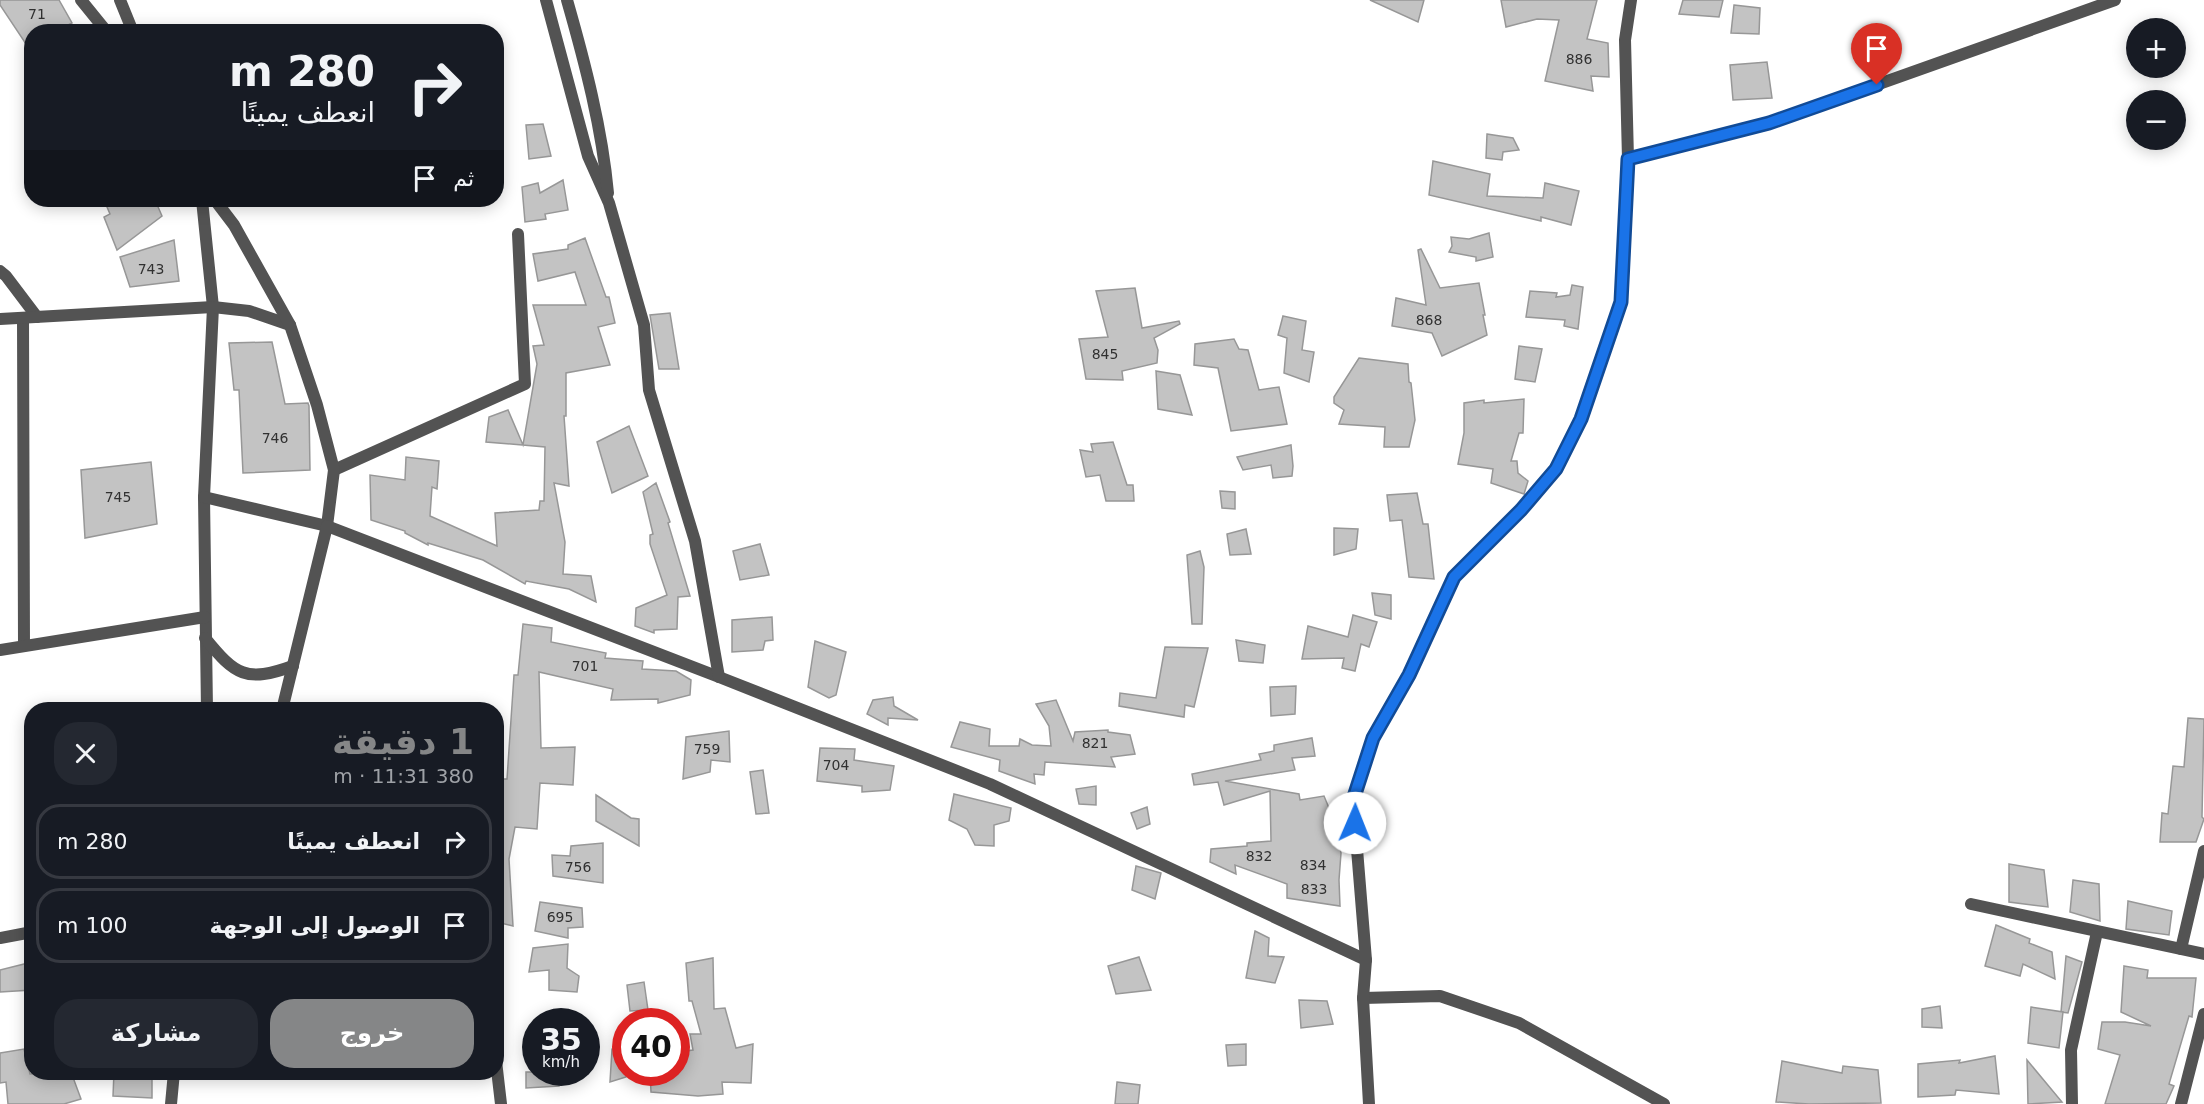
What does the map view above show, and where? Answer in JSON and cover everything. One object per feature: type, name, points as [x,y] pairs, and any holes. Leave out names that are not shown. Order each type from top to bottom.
[{"type":"street","points":[[81,0],[100,24]]},
{"type":"street","points":[[120,0],[130,24]]},
{"type":"street","points":[[546,0],[588,156],[609,203],[644,325],[650,390],[696,541],[719,676]]},
{"type":"street","points":[[567,0],[604,154],[609,203]]},
{"type":"street","points":[[1368,1104],[1363,998],[1366,960],[1353,800],[1373,738],[1409,675],[1454,577],[1521,510],[1556,469],[1581,419],[1621,302],[1628,159],[1625,40],[1631,0]]},
{"type":"street","points":[[1628,159],[1769,123],[2115,0]]},
{"type":"street","points":[[203,207],[213,306],[204,497],[207,702]]},
{"type":"street","points":[[220,207],[234,225],[290,325],[317,405],[334,470],[327,526],[284,702]]},
{"type":"street","points":[[334,470],[525,384],[518,234]]},
{"type":"street","points":[[0,272],[6,276],[37,317]]},
{"type":"street","points":[[0,319],[213,306],[249,311],[290,325]]},
{"type":"street","points":[[23,318],[24,645]]},
{"type":"street","points":[[204,497],[327,526],[719,676],[990,784],[1366,960]]},
{"type":"street","points":[[0,650],[205,617]]},
{"type":"street","points":[[206,638],[233,669],[248,674],[264,675],[293,666]]},
{"type":"street","points":[[2181,949],[2204,851]]},
{"type":"street","points":[[1971,904],[2204,954]]},
{"type":"street","points":[[2072,1104],[2071,1050],[2097,932]]},
{"type":"street","points":[[0,938],[24,934]]},
{"type":"street","points":[[1363,998],[1440,996],[1519,1023],[1664,1104]]},
{"type":"street","points":[[2181,1104],[2204,1014]]},
{"type":"street","points":[[171,1104],[173,1080]]},
{"type":"street","points":[[498,1080],[501,1104]]},
{"type":"building","points":[[0,0],[59,0],[72,23],[24,24],[24,41],[0,5]]},
{"type":"building","points":[[1370,0],[1424,0],[1418,22]]},
{"type":"building","points":[[1501,0],[1597,0],[1587,39],[1608,43],[1609,77],[1591,76],[1593,91],[1545,81],[1559,20],[1537,19],[1506,27]]},
{"type":"building","points":[[1683,0],[1723,0],[1719,17],[1679,14]]},
{"type":"building","points":[[1734,5],[1760,8],[1759,34],[1731,33]]},
{"type":"building","points":[[1767,62],[1772,98],[1733,100],[1730,65]]},
{"type":"building","points":[[543,124],[551,156],[529,159],[526,125]]},
{"type":"building","points":[[1487,134],[1513,138],[1519,150],[1503,152],[1502,160],[1486,158]]},
{"type":"building","points":[[1433,161],[1490,174],[1487,196],[1543,198],[1545,183],[1579,191],[1571,225],[1541,217],[1541,221],[1429,195]]},
{"type":"building","points":[[563,180],[568,210],[545,214],[546,219],[525,222],[522,187],[538,183],[540,193]]},
{"type":"building","points":[[107,207],[158,207],[162,216],[117,250],[104,217],[110,214]]},
{"type":"building","points":[[1489,233],[1493,257],[1476,261],[1476,257],[1449,252],[1452,246],[1451,237],[1469,239]]},
{"type":"building","points":[[585,238],[606,297],[609,297],[615,323],[598,327],[610,365],[566,373],[566,416],[564,416],[569,486],[554,483],[565,542],[563,574],[591,576],[596,602],[569,589],[526,581],[525,584],[483,560],[428,543],[428,545],[405,531],[371,520],[370,475],[405,480],[406,457],[439,461],[437,489],[432,487],[430,516],[497,546],[495,513],[539,510],[540,501],[544,501],[545,447],[486,442],[489,417],[508,410],[523,445],[537,364],[533,346],[544,345],[533,305],[586,305],[575,272],[538,281],[533,254],[568,249],[568,245]]},
{"type":"building","points":[[174,240],[179,281],[130,287],[120,257]]},
{"type":"building","points":[[1421,249],[1440,288],[1479,283],[1487,335],[1442,356],[1432,333],[1392,326],[1396,298],[1426,305],[1418,250]]},
{"type":"building","points":[[1572,285],[1583,287],[1578,329],[1564,326],[1565,320],[1526,317],[1530,291],[1557,293],[1556,297],[1570,295]]},
{"type":"building","points":[[1135,288],[1142,328],[1179,321],[1180,324],[1154,338],[1158,350],[1157,363],[1122,371],[1123,380],[1086,379],[1079,339],[1108,337],[1096,291]]},
{"type":"building","points":[[670,313],[679,369],[659,369],[650,315]]},
{"type":"building","points":[[1283,316],[1306,321],[1302,350],[1314,352],[1309,382],[1284,373],[1287,338],[1278,335]]},
{"type":"building","points":[[1234,339],[1239,349],[1248,350],[1259,390],[1279,387],[1287,424],[1231,431],[1218,368],[1194,365],[1195,344]]},
{"type":"building","points":[[272,342],[285,404],[308,403],[309,406],[310,470],[243,473],[239,390],[234,390],[229,343]]},
{"type":"building","points":[[1519,346],[1542,349],[1535,382],[1515,379]]},
{"type":"building","points":[[1359,358],[1408,364],[1415,420],[1409,447],[1384,447],[1385,427],[1339,424],[1344,410],[1334,403],[1334,397]]},
{"type":"building","points":[[1156,371],[1180,375],[1192,415],[1158,409]]},
{"type":"building","points":[[1524,399],[1523,433],[1519,433],[1511,461],[1517,461],[1518,473],[1528,481],[1524,494],[1491,483],[1493,469],[1458,464],[1464,433],[1464,403]]},
{"type":"building","points":[[629,426],[648,476],[612,493],[597,442]]},
{"type":"building","points":[[1113,442],[1127,485],[1133,485],[1134,501],[1106,501],[1100,475],[1086,477],[1080,450],[1093,452],[1091,444]]},
{"type":"building","points":[[1291,445],[1292,476],[1273,478],[1271,465],[1243,470],[1237,457]]},
{"type":"building","points":[[151,462],[157,524],[85,538],[81,470]]},
{"type":"building","points":[[656,483],[670,522],[668,523],[690,596],[678,597],[677,629],[654,630],[654,633],[635,626],[636,608],[667,595],[650,544],[650,535],[653,534],[643,492]]},
{"type":"building","points":[[1220,491],[1235,492],[1235,509],[1222,508]]},
{"type":"building","points":[[1417,493],[1423,524],[1428,524],[1434,579],[1409,577],[1402,520],[1390,521],[1387,495]]},
{"type":"building","points":[[1334,528],[1358,529],[1356,549],[1334,555]]},
{"type":"building","points":[[1246,529],[1251,554],[1230,555],[1227,534]]},
{"type":"building","points":[[760,544],[769,575],[740,580],[733,551]]},
{"type":"building","points":[[1200,551],[1204,567],[1202,624],[1192,624],[1187,555]]},
{"type":"building","points":[[1372,593],[1391,595],[1391,619],[1375,615]]},
{"type":"building","points":[[1353,615],[1377,622],[1369,647],[1361,644],[1355,671],[1342,668],[1344,658],[1302,659],[1308,626],[1348,637]]},
{"type":"building","points":[[772,617],[773,640],[765,641],[763,650],[732,652],[732,620]]},
{"type":"building","points":[[523,624],[552,628],[551,642],[606,653],[605,658],[643,661],[642,669],[676,671],[691,680],[690,695],[658,703],[658,699],[611,700],[613,689],[539,672],[541,748],[575,747],[573,785],[540,783],[537,829],[515,827],[509,859],[513,926],[504,924],[504,779],[507,779],[514,675],[518,675]]},
{"type":"building","points":[[1236,640],[1265,645],[1263,663],[1239,661]]},
{"type":"building","points":[[815,641],[846,652],[836,695],[829,698],[808,687]]},
{"type":"building","points":[[1165,647],[1208,648],[1194,707],[1185,705],[1184,717],[1119,706],[1120,693],[1156,698]]},
{"type":"building","points":[[1296,686],[1295,714],[1271,716],[1270,687]]},
{"type":"building","points":[[893,697],[894,706],[918,720],[888,718],[888,725],[867,714],[873,700]]},
{"type":"building","points":[[1056,700],[1073,741],[1075,732],[1108,730],[1108,732],[1130,735],[1135,754],[1111,757],[1115,767],[1045,762],[1044,775],[1034,774],[1035,784],[999,771],[1000,760],[951,747],[960,722],[990,729],[989,746],[1019,746],[1020,739],[1032,745],[1051,746],[1049,726],[1036,704]]},
{"type":"building","points":[[2188,718],[2204,719],[2202,817],[2204,819],[2196,842],[2160,842],[2162,813],[2168,814],[2173,766],[2184,767]]},
{"type":"building","points":[[729,731],[730,762],[711,760],[710,772],[683,779],[686,737]]},
{"type":"building","points":[[1312,738],[1315,756],[1292,758],[1295,770],[1225,781],[1299,794],[1300,800],[1324,796],[1334,820],[1341,853],[1340,906],[1287,898],[1287,884],[1235,865],[1236,874],[1210,862],[1211,849],[1271,841],[1270,791],[1224,805],[1218,782],[1194,785],[1192,774],[1261,760],[1259,754],[1274,751],[1274,745]]},
{"type":"building","points":[[820,748],[855,749],[854,760],[894,766],[890,790],[862,792],[862,786],[817,781]]},
{"type":"building","points":[[763,770],[769,813],[756,814],[750,772]]},
{"type":"building","points":[[1096,786],[1096,805],[1079,804],[1076,789]]},
{"type":"building","points":[[954,794],[1011,808],[1009,821],[994,825],[994,846],[975,845],[967,829],[949,820]]},
{"type":"building","points":[[596,795],[631,818],[639,819],[639,846],[596,821]]},
{"type":"building","points":[[1147,807],[1150,824],[1137,829],[1131,813]]},
{"type":"building","points":[[603,843],[603,883],[553,876],[552,855],[570,856],[571,846]]},
{"type":"building","points":[[2009,864],[2044,870],[2048,907],[2009,902]]},
{"type":"building","points":[[1136,866],[1161,873],[1155,899],[1132,890]]},
{"type":"building","points":[[2073,880],[2099,884],[2100,921],[2070,912]]},
{"type":"building","points":[[2128,901],[2172,911],[2169,935],[2126,929]]},
{"type":"building","points":[[540,902],[582,908],[583,927],[568,928],[568,938],[535,931]]},
{"type":"building","points":[[1996,925],[2030,939],[2029,943],[2052,952],[2055,979],[2023,964],[2020,976],[1985,966]]},
{"type":"building","points":[[1255,931],[1269,938],[1268,956],[1284,957],[1275,983],[1246,978]]},
{"type":"building","points":[[568,944],[567,968],[579,976],[577,992],[549,990],[549,970],[529,972],[533,948]]},
{"type":"building","points":[[2066,956],[2082,962],[2068,1013],[2061,1012]]},
{"type":"building","points":[[1139,957],[1151,990],[1116,994],[1108,966]]},
{"type":"building","points":[[713,958],[714,1009],[725,1008],[736,1048],[753,1044],[751,1083],[722,1082],[723,1094],[698,1096],[651,1092],[651,1086],[690,1086],[690,1050],[693,1050],[690,1034],[701,1034],[692,1001],[689,1001],[686,963]]},
{"type":"building","points":[[24,964],[24,990],[0,992],[0,970]]},
{"type":"building","points":[[2124,966],[2148,970],[2147,978],[2196,978],[2192,1017],[2189,1016],[2169,1084],[2174,1086],[2166,1104],[2105,1104],[2120,1055],[2098,1049],[2102,1022],[2125,1022],[2151,1026],[2121,1012]]},
{"type":"building","points":[[644,982],[648,1008],[630,1008],[627,985]]},
{"type":"building","points":[[1299,1000],[1327,1001],[1333,1024],[1301,1028]]},
{"type":"building","points":[[1940,1006],[1942,1028],[1922,1027],[1922,1009]]},
{"type":"building","points":[[2031,1007],[2063,1012],[2059,1048],[2028,1043]]},
{"type":"building","points":[[1246,1044],[1246,1065],[1228,1066],[1226,1045]]},
{"type":"building","points":[[24,1049],[24,1080],[74,1080],[81,1099],[64,1104],[8,1104],[6,1082],[0,1083],[0,1053]]},
{"type":"building","points":[[612,1049],[612,1081],[610,1082]]},
{"type":"building","points":[[1995,1056],[1999,1094],[1956,1090],[1955,1095],[1918,1097],[1918,1064],[1960,1060],[1959,1063]]},
{"type":"building","points":[[2027,1060],[2062,1102],[2028,1104]]},
{"type":"building","points":[[1782,1061],[1842,1073],[1843,1066],[1878,1070],[1881,1103],[1776,1102]]},
{"type":"building","points":[[114,1080],[152,1080],[152,1098],[113,1096]]},
{"type":"building","points":[[1117,1082],[1140,1085],[1138,1104],[1115,1104]]},
{"type":"building","points":[[526,1086],[559,1086],[526,1088]]},
{"type":"route","points":[[1355,823],[1353,800],[1373,738],[1409,675],[1454,577],[1521,510],[1556,469],[1581,419],[1621,302],[1628,159],[1769,123],[1877,85]]}]
